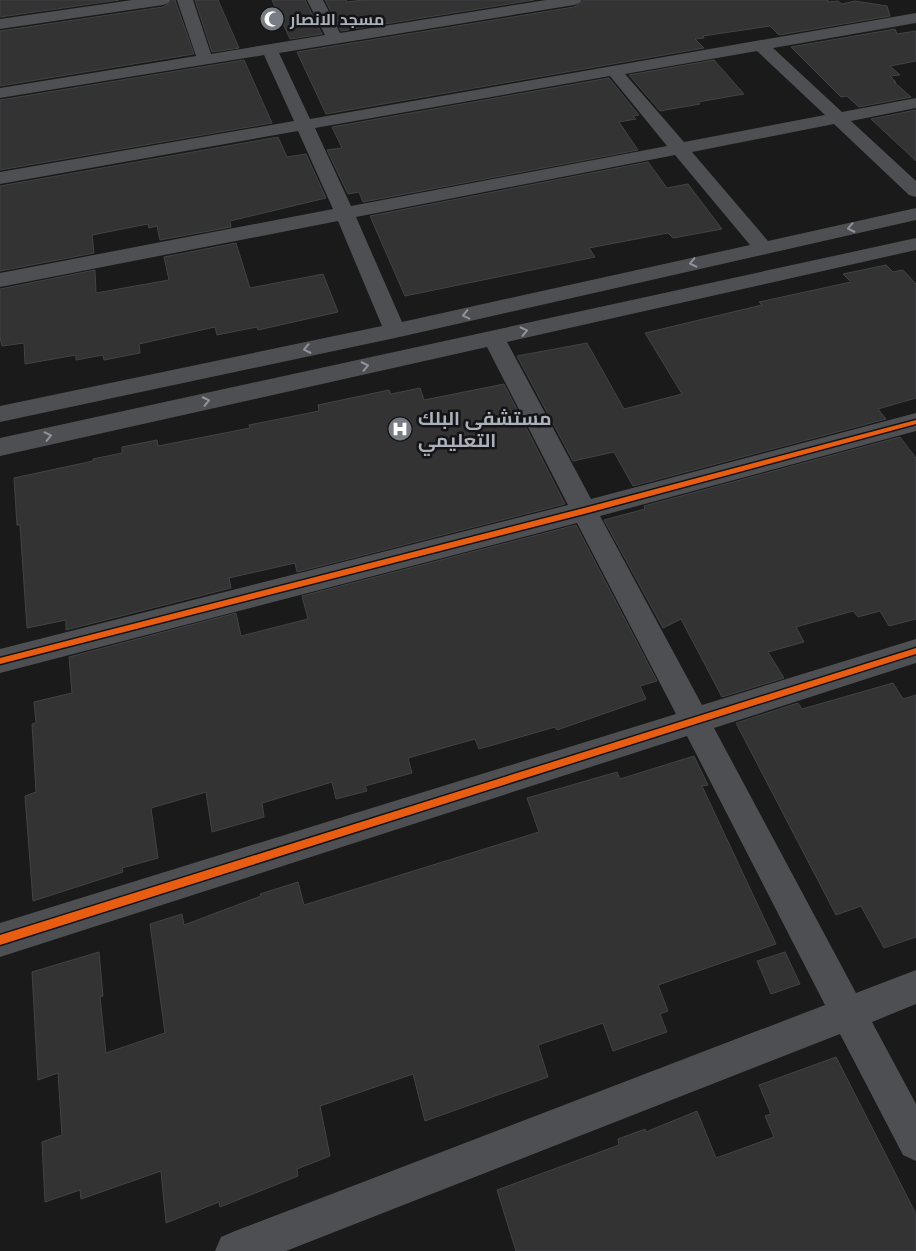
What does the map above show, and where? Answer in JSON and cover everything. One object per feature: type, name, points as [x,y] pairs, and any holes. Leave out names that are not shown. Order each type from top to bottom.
[{"type":"street","points":[[0,24],[163,0]]},
{"type":"street","points":[[185,0],[205,60]]},
{"type":"street","points":[[315,0],[335,39]]},
{"type":"street","points":[[0,93],[574,0]]},
{"type":"street","points":[[0,178],[916,18]]},
{"type":"street","points":[[760,45],[916,191]]},
{"type":"street","points":[[270,50],[345,214],[395,331]]},
{"type":"street","points":[[614,71],[762,247]]},
{"type":"street","points":[[0,280],[916,103]]},
{"type":"street","points":[[0,414],[395,331],[762,247],[916,214]]},
{"type":"street","points":[[879,222],[912,250]]},
{"type":"street","points":[[0,447],[493,338],[912,250]]},
{"type":"street","points":[[493,338],[916,1142]]},
{"type":"street","points":[[0,660],[584,511],[916,422]]},
{"type":"street","points":[[0,940],[916,650]]},
{"type":"street","points":[[235,1251],[916,987]]},
{"type":"building","points":[[0,0],[119,0],[0,17]]},
{"type":"building","points":[[175,0],[194,54],[0,86],[0,31],[163,7]]},
{"type":"building","points":[[195,0],[218,0],[239,48],[212,52]]},
{"type":"building","points":[[272,0],[305,0],[322,34],[290,39]]},
{"type":"building","points":[[325,0],[346,0],[347,2],[363,0],[534,0],[341,31]]},
{"type":"building","points":[[584,0],[828,0],[828,2],[838,1],[842,4],[855,1],[887,6],[890,16],[779,35],[770,26],[703,36],[704,38],[695,39],[704,48],[326,114],[297,52],[574,7]]},
{"type":"building","points":[[895,29],[897,34],[916,31],[916,61],[890,66],[900,75],[890,76],[896,82],[894,82],[911,97],[859,107],[847,96],[841,97],[791,47]]},
{"type":"building","points":[[244,60],[272,123],[0,170],[0,100]]},
{"type":"building","points":[[714,60],[744,94],[660,111],[629,75]]},
{"type":"building","points":[[609,78],[639,115],[633,116],[636,119],[619,122],[638,150],[363,202],[359,192],[348,194],[327,150],[342,148],[332,127]]},
{"type":"building","points":[[916,110],[916,161],[871,119]]},
{"type":"building","points":[[278,137],[287,157],[306,154],[326,198],[230,221],[231,227],[160,240],[157,226],[149,228],[148,224],[92,235],[94,253],[0,271],[0,186]]},
{"type":"building","points":[[648,162],[667,188],[688,184],[722,229],[673,238],[668,233],[589,248],[595,257],[405,296],[370,216]]},
{"type":"building","points":[[236,243],[250,288],[323,274],[338,312],[258,330],[257,327],[217,335],[215,327],[139,344],[140,353],[104,360],[103,355],[76,360],[76,355],[25,364],[24,343],[2,346],[0,337],[0,289],[95,270],[96,293],[169,280],[164,257]]},
{"type":"building","points":[[886,265],[893,272],[903,270],[916,284],[916,398],[878,409],[886,419],[633,486],[614,452],[573,461],[517,356],[587,343],[624,409],[682,394],[645,333],[762,305],[759,302],[851,282],[843,274]]},
{"type":"building","points":[[504,384],[565,504],[297,572],[295,563],[229,578],[231,588],[66,630],[66,620],[27,628],[20,525],[17,525],[14,478],[122,453],[122,447],[157,440],[158,446],[250,428],[249,425],[319,411],[318,405],[389,390],[391,394],[420,388],[424,400]]},
{"type":"building","points":[[900,437],[916,458],[916,619],[889,626],[880,611],[858,617],[853,611],[796,627],[804,642],[768,652],[784,678],[722,697],[681,619],[663,628],[604,520],[645,509],[644,506]]},
{"type":"building","points":[[576,525],[657,681],[640,686],[646,699],[557,730],[555,727],[479,749],[475,739],[408,758],[412,773],[365,786],[367,791],[336,799],[332,782],[262,803],[264,817],[212,832],[206,792],[151,808],[158,858],[122,868],[123,872],[33,901],[25,796],[36,792],[32,724],[36,723],[34,702],[72,693],[69,657],[236,613],[241,636],[308,619],[302,596]]},
{"type":"building","points":[[893,683],[903,699],[916,695],[916,937],[884,948],[861,906],[836,915],[736,723],[798,703],[802,709]]},
{"type":"building","points":[[694,756],[708,785],[702,786],[776,944],[658,985],[668,1011],[660,1014],[667,1032],[613,1051],[603,1023],[538,1045],[548,1077],[425,1121],[413,1074],[320,1106],[330,1156],[297,1169],[298,1176],[220,1207],[219,1202],[166,1223],[161,1171],[81,1199],[80,1190],[45,1202],[42,1142],[62,1135],[58,1073],[38,1080],[32,972],[99,952],[103,996],[100,997],[106,1053],[165,1033],[150,924],[182,914],[184,925],[261,896],[260,894],[298,882],[304,905],[539,832],[527,798],[617,772],[620,779]]},
{"type":"building","points":[[785,952],[800,984],[771,994],[757,961]]},
{"type":"building","points":[[836,1057],[916,1214],[916,1251],[516,1251],[497,1190],[619,1145],[618,1139],[645,1129],[646,1132],[697,1111],[716,1158],[774,1137],[765,1116],[771,1114],[759,1085]]},
{"type":"cycle path","points":[[0,661],[584,511],[916,422]]},
{"type":"cycle path","points":[[0,940],[916,651]]},
{"type":"place","name":"مسجد الانصار","points":[[272,19]]},
{"type":"place","name":"مستشفى البلك التعليمي","points":[[400,429]]}]
